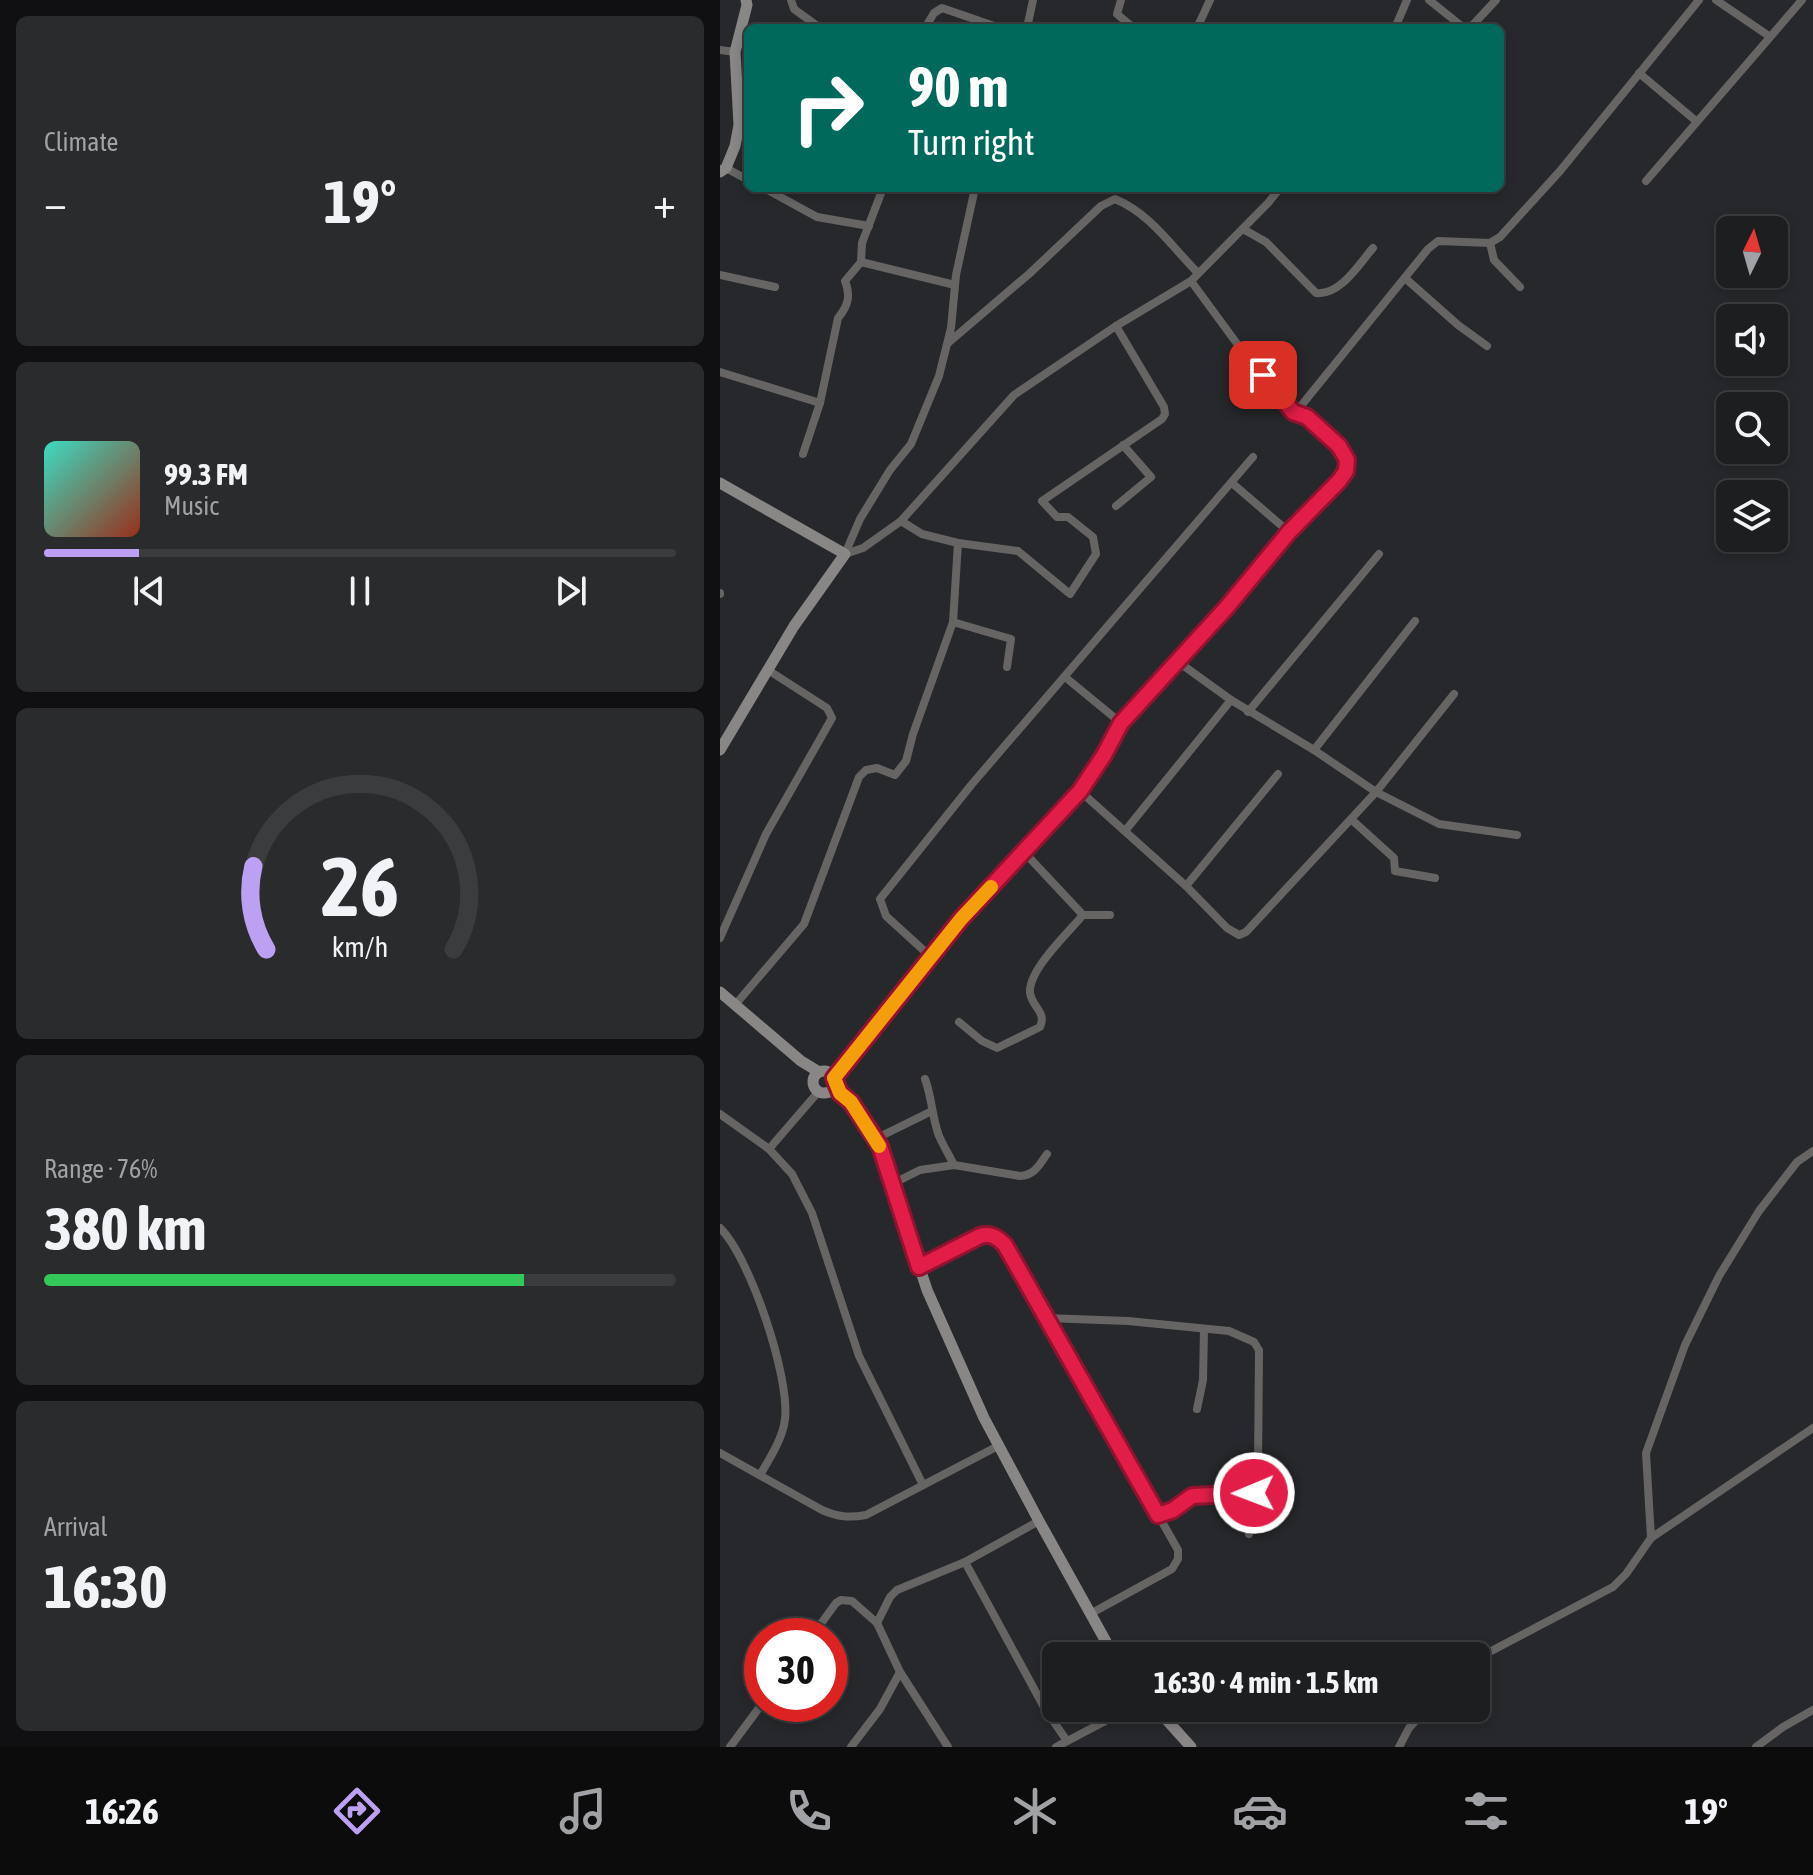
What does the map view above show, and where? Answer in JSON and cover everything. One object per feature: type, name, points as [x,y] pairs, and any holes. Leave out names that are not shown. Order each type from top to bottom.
[{"type":"street","points":[[744,178],[723,170],[735,146],[739,125],[743,93],[735,52],[746,0]]},
{"type":"street","points":[[791,0],[794,9],[815,24]]},
{"type":"street","points":[[928,24],[942,0]]},
{"type":"street","points":[[1028,24],[1033,0]]},
{"type":"street","points":[[1121,0],[1117,14],[1129,24]]},
{"type":"street","points":[[1199,24],[1210,0]]},
{"type":"street","points":[[1429,0],[1462,24]]},
{"type":"street","points":[[1471,24],[1496,0]]},
{"type":"street","points":[[1296,412],[1438,241],[1490,243],[1500,237],[1560,171],[1699,0]]},
{"type":"street","points":[[1716,0],[1769,36]]},
{"type":"street","points":[[1646,181],[1802,0]]},
{"type":"street","points":[[1397,24],[1406,1]]},
{"type":"street","points":[[938,10],[949,9],[989,24]]},
{"type":"street","points":[[720,50],[735,52]]},
{"type":"street","points":[[1639,73],[1696,121]]},
{"type":"street","points":[[771,192],[817,217],[869,226]]},
{"type":"street","points":[[803,454],[820,403],[838,318],[846,308],[850,292],[845,281],[861,262],[862,243],[882,192]]},
{"type":"street","points":[[722,742],[794,626],[845,554],[860,519],[890,470],[911,444],[939,376],[974,192]]},
{"type":"street","points":[[720,483],[845,554],[863,548],[901,521],[1014,395],[1116,326],[1191,281],[1276,192]]},
{"type":"street","points":[[947,343],[1029,274],[1101,206],[1115,199],[1133,207],[1155,224],[1198,273]]},
{"type":"street","points":[[1243,229],[1266,242],[1316,293],[1324,294],[1340,286],[1373,248]]},
{"type":"street","points":[[1490,243],[1494,260],[1520,287]]},
{"type":"street","points":[[861,262],[955,285]]},
{"type":"street","points":[[720,275],[775,287]]},
{"type":"street","points":[[1405,278],[1487,346]]},
{"type":"street","points":[[769,1149],[844,1064],[961,919],[1080,791],[1121,723],[1346,471],[1347,460],[1339,446],[1307,417],[1296,412],[1249,360],[1191,281]]},
{"type":"street","points":[[901,521],[922,534],[958,543],[1018,551],[1070,594],[1096,554],[1093,537],[1068,517],[1057,517],[1042,501],[1165,414],[1164,407],[1116,326]]},
{"type":"street","points":[[720,372],[820,403]]},
{"type":"street","points":[[1116,506],[1151,477],[1123,445]]},
{"type":"street","points":[[931,957],[886,916],[880,899],[972,784],[1253,457]]},
{"type":"street","points":[[1232,483],[1289,532]]},
{"type":"street","points":[[735,1005],[804,924],[859,777],[866,770],[877,768],[895,775],[906,761],[953,622],[958,543]]},
{"type":"street","points":[[1248,712],[1379,554]]},
{"type":"street","points":[[1314,750],[1415,621]]},
{"type":"street","points":[[953,622],[1011,639],[1007,667]]},
{"type":"street","points":[[1177,661],[1248,712],[1314,750],[1376,792],[1439,824],[1517,835]]},
{"type":"street","points":[[720,938],[766,834],[832,718],[827,708],[768,670]]},
{"type":"street","points":[[1065,677],[1121,723]]},
{"type":"street","points":[[1080,791],[1186,886],[1227,928],[1235,934],[1246,932],[1352,820],[1454,694]]},
{"type":"street","points":[[1125,831],[1231,700]]},
{"type":"street","points":[[1186,886],[1278,774]]},
{"type":"street","points":[[1352,820],[1394,858],[1395,871],[1435,878]]},
{"type":"street","points":[[1024,852],[1083,915],[1110,915]]},
{"type":"street","points":[[959,1022],[982,1041],[997,1048],[1040,1027],[1042,1015],[1030,990],[1033,977],[1042,961],[1083,915]]},
{"type":"street","points":[[720,992],[851,1102],[875,1139],[927,1290],[998,1446],[1106,1642]]},
{"type":"street","points":[[925,1079],[939,1135],[954,1165]]},
{"type":"street","points":[[875,1139],[932,1111]]},
{"type":"street","points":[[720,1114],[769,1149],[792,1174],[812,1213],[859,1356],[923,1485]]},
{"type":"street","points":[[1651,1538],[1646,1453],[1685,1345],[1719,1276],[1759,1211],[1797,1162],[1813,1151]]},
{"type":"street","points":[[892,1184],[920,1170],[954,1165],[1028,1176],[1047,1154]]},
{"type":"street","points":[[720,1228],[736,1250],[750,1280],[782,1376],[785,1421],[776,1447],[760,1475]]},
{"type":"street","points":[[919,1267],[980,1236],[991,1235],[1005,1245],[1178,1550],[1176,1565],[1090,1614]]},
{"type":"street","points":[[1046,1318],[1128,1321],[1229,1331],[1254,1342],[1259,1350],[1258,1469],[1249,1534]]},
{"type":"street","points":[[1197,1409],[1203,1380],[1204,1329]]},
{"type":"street","points":[[1490,1652],[1613,1587],[1651,1538],[1813,1428]]},
{"type":"street","points":[[720,1453],[822,1510],[837,1517],[850,1518],[866,1515],[998,1446]]},
{"type":"street","points":[[1158,1515],[1173,1510],[1192,1496],[1254,1493]]},
{"type":"street","points":[[877,1623],[897,1590],[965,1562],[1039,1521]]},
{"type":"street","points":[[965,1562],[1062,1745],[1104,1722]]},
{"type":"street","points":[[826,1618],[841,1600],[852,1601],[877,1623],[900,1672],[948,1747]]},
{"type":"street","points":[[851,1747],[880,1709],[900,1672]]},
{"type":"street","points":[[1756,1747],[1813,1710]]},
{"type":"street","points":[[730,1747],[749,1722]]},
{"type":"street","points":[[1169,1722],[1191,1747]]},
{"type":"street","points":[[1399,1747],[1414,1722]]},
{"type":"slow traffic","points":[[879,1146],[851,1102],[840,1093],[834,1078],[961,919],[991,887]]},
{"type":"route","points":[[1254,1493],[1192,1496],[1173,1510],[1158,1515],[1005,1245],[991,1235],[980,1236],[919,1267],[880,1146],[851,1102],[840,1093],[834,1078],[961,919],[1080,791],[1121,723],[1346,471],[1347,460],[1339,446],[1307,417],[1293,412],[1263,375]]}]
